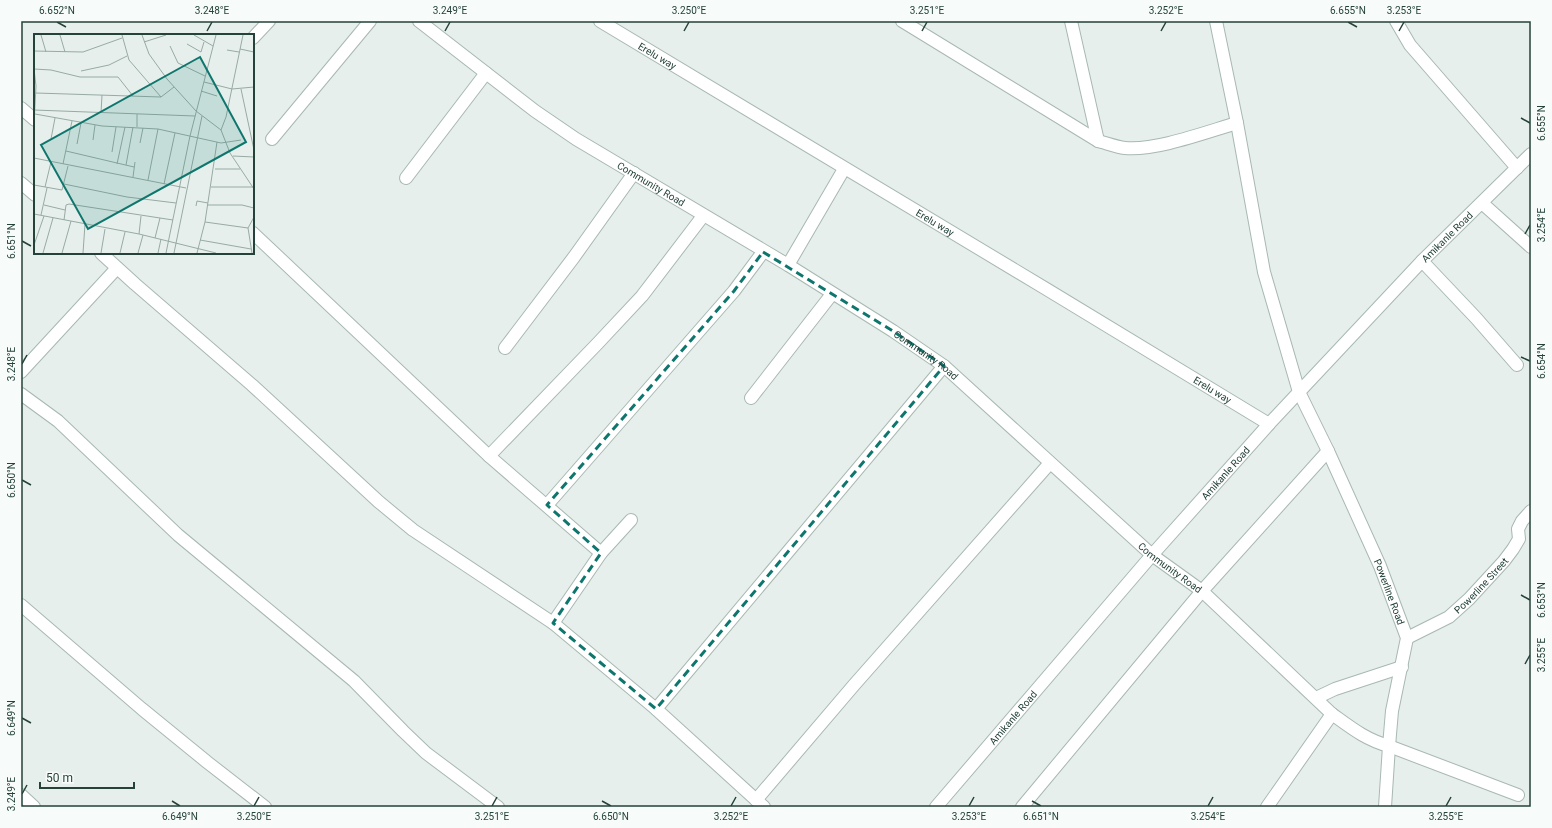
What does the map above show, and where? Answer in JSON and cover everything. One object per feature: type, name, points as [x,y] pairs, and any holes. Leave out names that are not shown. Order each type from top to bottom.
[{"type":"street","points":[[254,37],[269,21]]},
{"type":"street","points":[[272,139],[370,21]]},
{"type":"street","name":"Community Road","points":[[419,21],[535,111],[576,139],[788,266],[893,331],[944,366],[1152,555],[1202,591],[1332,714],[1360,734],[1377,743],[1518,795]]},
{"type":"street","name":"Erelu way","points":[[600,21],[844,169],[1056,293],[1269,424]]},
{"type":"street","points":[[902,21],[1098,141],[1124,148],[1158,146],[1237,123]]},
{"type":"street","points":[[1071,21],[1098,141]]},
{"type":"street","name":"Powerline Road","points":[[1216,21],[1237,123],[1264,272],[1299,392],[1328,451],[1380,566],[1407,638],[1392,711],[1388,746],[1385,807]]},
{"type":"street","points":[[1396,21],[1410,45],[1517,168]]},
{"type":"street","points":[[406,178],[486,73]]},
{"type":"street","points":[[21,108],[34,119]]},
{"type":"street","name":"Amikanle Road","points":[[936,807],[1152,555],[1269,424],[1422,261],[1531,154]]},
{"type":"street","points":[[788,266],[844,169]]},
{"type":"street","points":[[505,348],[574,257],[634,173]]},
{"type":"street","points":[[21,183],[34,194]]},
{"type":"street","points":[[1482,203],[1531,247]]},
{"type":"street","points":[[489,456],[593,349],[642,296],[703,216]]},
{"type":"street","points":[[254,234],[489,456],[547,505],[600,553]]},
{"type":"street","points":[[547,505],[734,291],[763,252]]},
{"type":"street","points":[[102,254],[252,385],[379,502],[413,530],[553,623],[656,709],[760,803],[854,685],[1050,463]]},
{"type":"street","points":[[1422,261],[1476,318],[1517,365]]},
{"type":"street","points":[[21,372],[117,268]]},
{"type":"street","points":[[751,398],[832,294]]},
{"type":"street","points":[[656,709],[944,366]]},
{"type":"street","points":[[21,394],[58,421],[178,535],[354,681],[426,752],[498,807]]},
{"type":"street","points":[[1022,807],[1202,591],[1328,451]]},
{"type":"street","name":"Powerline Street","points":[[1407,638],[1449,617],[1469,599],[1513,549],[1518,539],[1518,529],[1522,521],[1531,511]]},
{"type":"street","points":[[553,623],[600,553],[630,520]]},
{"type":"street","points":[[21,605],[142,710],[266,807]]},
{"type":"street","points":[[1316,698],[1335,689],[1402,667]]},
{"type":"street","points":[[1267,807],[1332,714]]},
{"type":"street","points":[[21,795],[34,807]]},
{"type":"highlighted area","points":[[763,252],[893,331],[944,366],[656,709],[553,623],[601,553],[547,505],[734,291]]}]
